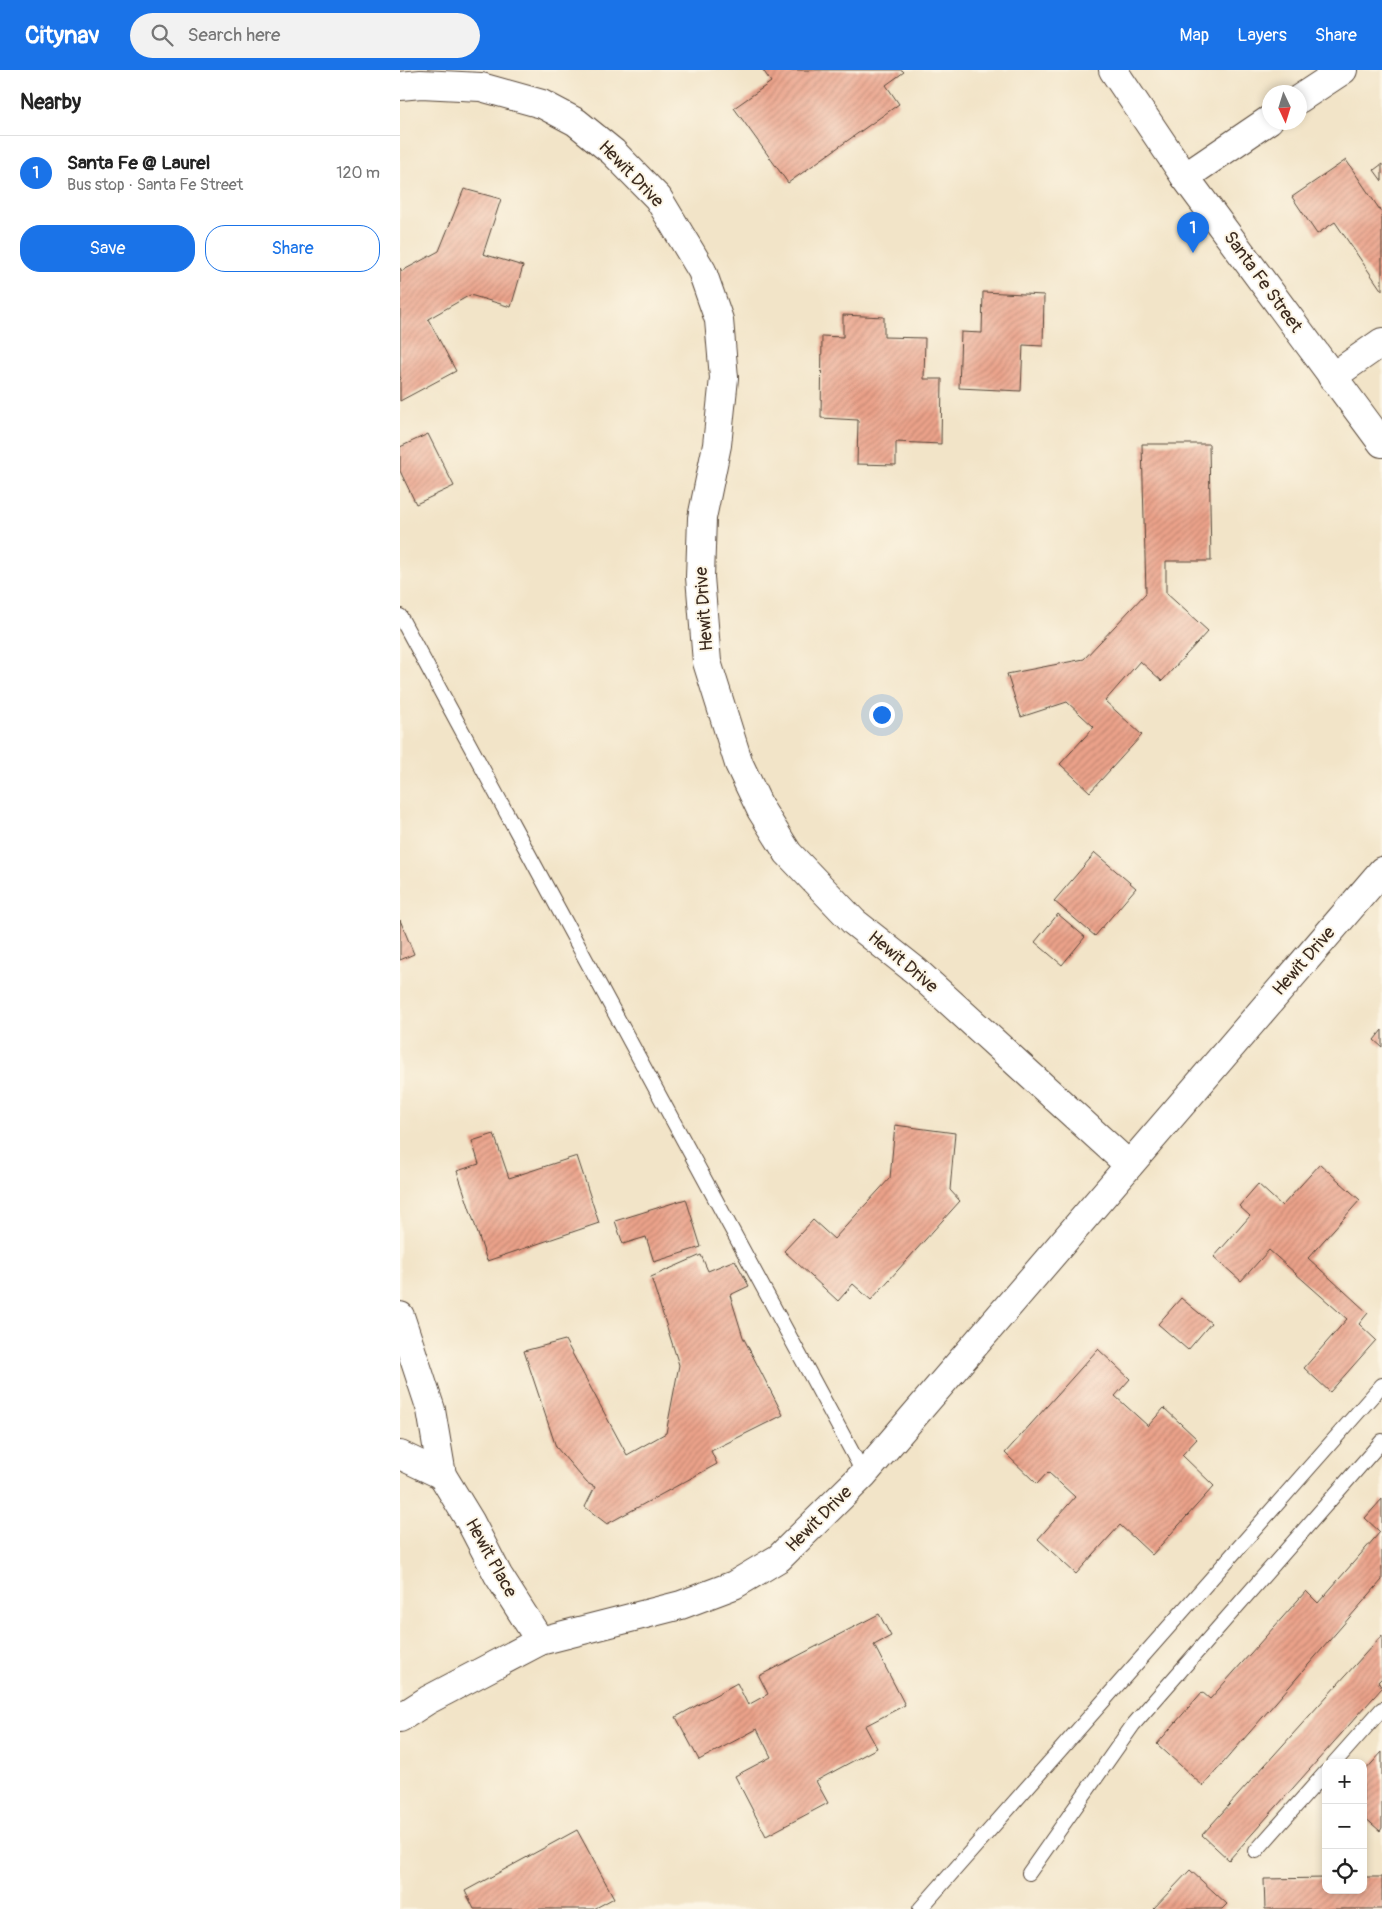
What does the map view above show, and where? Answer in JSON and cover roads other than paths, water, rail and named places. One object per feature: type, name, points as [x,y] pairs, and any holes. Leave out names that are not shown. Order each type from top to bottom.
[{"type":"street","name":"Santa Fe Street","points":[[1112,70],[1185,177],[1382,443]]},
{"type":"street","points":[[1307,95],[1343,70]]},
{"type":"street","name":"Hewit Drive","points":[[400,86],[421,84],[481,87],[542,104],[576,122],[606,146],[658,198],[702,270],[719,320],[724,378],[717,445],[702,518],[701,586],[707,662],[739,764],[758,802],[788,853],[854,922],[916,971],[1129,1165]]},
{"type":"street","points":[[1185,177],[1262,125]]},
{"type":"street","points":[[1332,377],[1382,342]]},
{"type":"street","name":"Hewit Drive","points":[[400,1718],[428,1700],[540,1641],[681,1605],[734,1585],[778,1558],[864,1474],[1382,871]]},
{"type":"street","name":"Hewit Place","points":[[400,1316],[431,1410],[442,1475],[470,1521],[498,1575],[540,1641]]},
{"type":"street","points":[[400,1455],[442,1475]]},
{"type":"lane","points":[[400,616],[864,1474]]},
{"type":"lane","points":[[920,1909],[1382,1385]]},
{"type":"lane","points":[[1029,1873],[1133,1725],[1382,1441]]},
{"type":"lane","points":[[1338,1759],[1382,1709]]},
{"type":"lane","points":[[1256,1851],[1322,1777]]},
{"type":"place","name":"Santa Fe @ Laurel","points":[[1193,253]]}]
